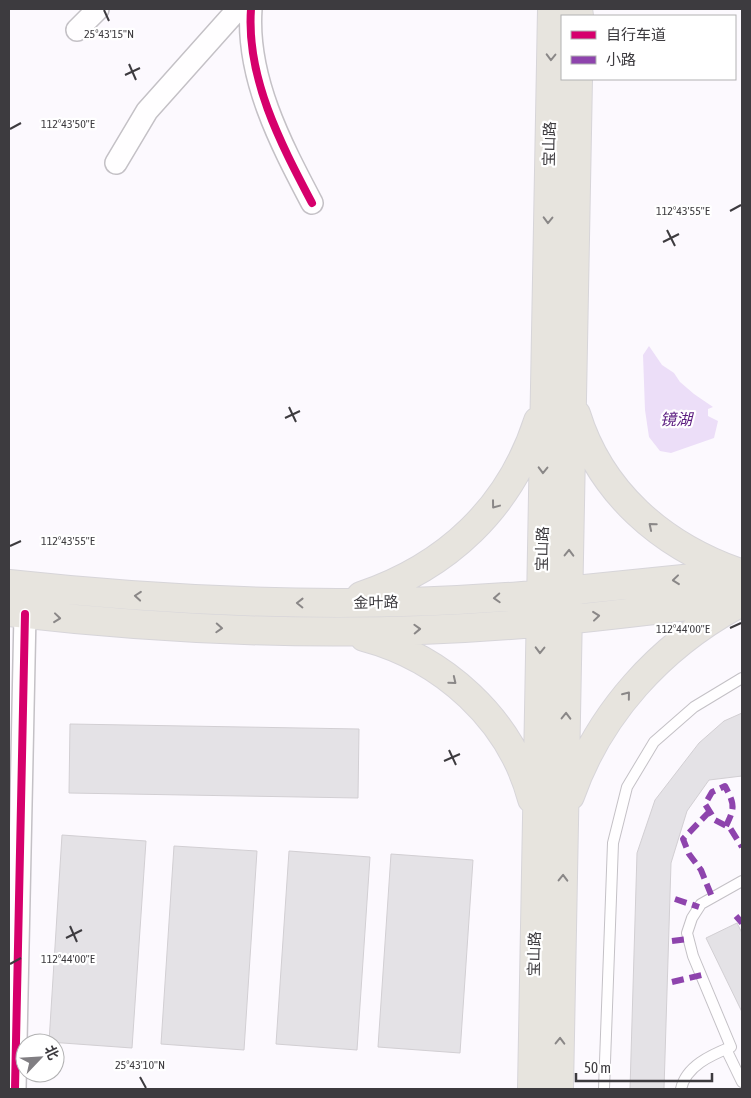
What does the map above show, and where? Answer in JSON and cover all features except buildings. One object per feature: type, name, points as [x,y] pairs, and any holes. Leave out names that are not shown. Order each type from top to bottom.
[{"type":"main road","name":"宝山路","points":[[532,1089],[552,9]]},
{"type":"main road","name":"宝山路","points":[[559,1089],[578,80]]},
{"type":"main road","points":[[328,603],[355,598],[406,578],[430,564],[473,530],[505,491],[518,469],[529,446],[544,398]]},
{"type":"main road","points":[[571,399],[584,434],[597,461],[638,514],[656,530],[683,548],[718,565],[742,573]]},
{"type":"main road","name":"金叶路","points":[[9,584],[148,597],[238,602],[418,602],[541,594],[742,573]]},
{"type":"main road","points":[[564,814],[586,758],[601,731],[637,683],[676,645],[698,628],[742,601]]},
{"type":"main road","name":"金叶路","points":[[17,613],[147,625],[328,631],[428,629],[540,622],[742,601]]},
{"type":"main road","points":[[328,631],[362,637],[403,650],[433,667],[468,693],[499,729],[511,749],[522,770],[537,816]]},
{"type":"street","points":[[77,30],[98,9]]},
{"type":"street","points":[[116,163],[147,111],[238,9]]},
{"type":"street","points":[[251,9],[250,30],[256,69],[269,112],[294,170],[312,204]]},
{"type":"street","points":[[16,1089],[17,613]]},
{"type":"lane","points":[[604,1089],[613,843],[627,787],[654,742],[694,707],[742,678]]},
{"type":"lane","points":[[681,1089],[688,1073],[712,1055],[731,1047],[693,956],[687,934],[692,918],[701,904],[742,881]]},
{"type":"lane","points":[[726,1049],[742,1082]]},
{"type":"water","name":"镜湖","points":[[649,346],[662,365],[674,373],[680,382],[694,394],[713,407],[708,409],[708,416],[718,421],[714,438],[671,453],[660,451],[649,437],[645,410],[643,355]]},
{"type":"marked path","points":[[726,826],[729,820],[733,806],[725,786],[712,792],[705,804],[715,820],[730,828],[742,847]]},
{"type":"marked path","points":[[710,811],[683,839],[689,854],[701,870],[712,897]]},
{"type":"marked path","points":[[675,899],[699,907]]},
{"type":"marked path","points":[[736,916],[742,923]]},
{"type":"marked path","points":[[672,941],[688,939]]},
{"type":"marked path","points":[[672,982],[702,975]]},
{"type":"cycle path","points":[[251,9],[251,35],[260,85],[278,134],[312,203]]},
{"type":"cycle path","points":[[15,1089],[25,614]]}]
